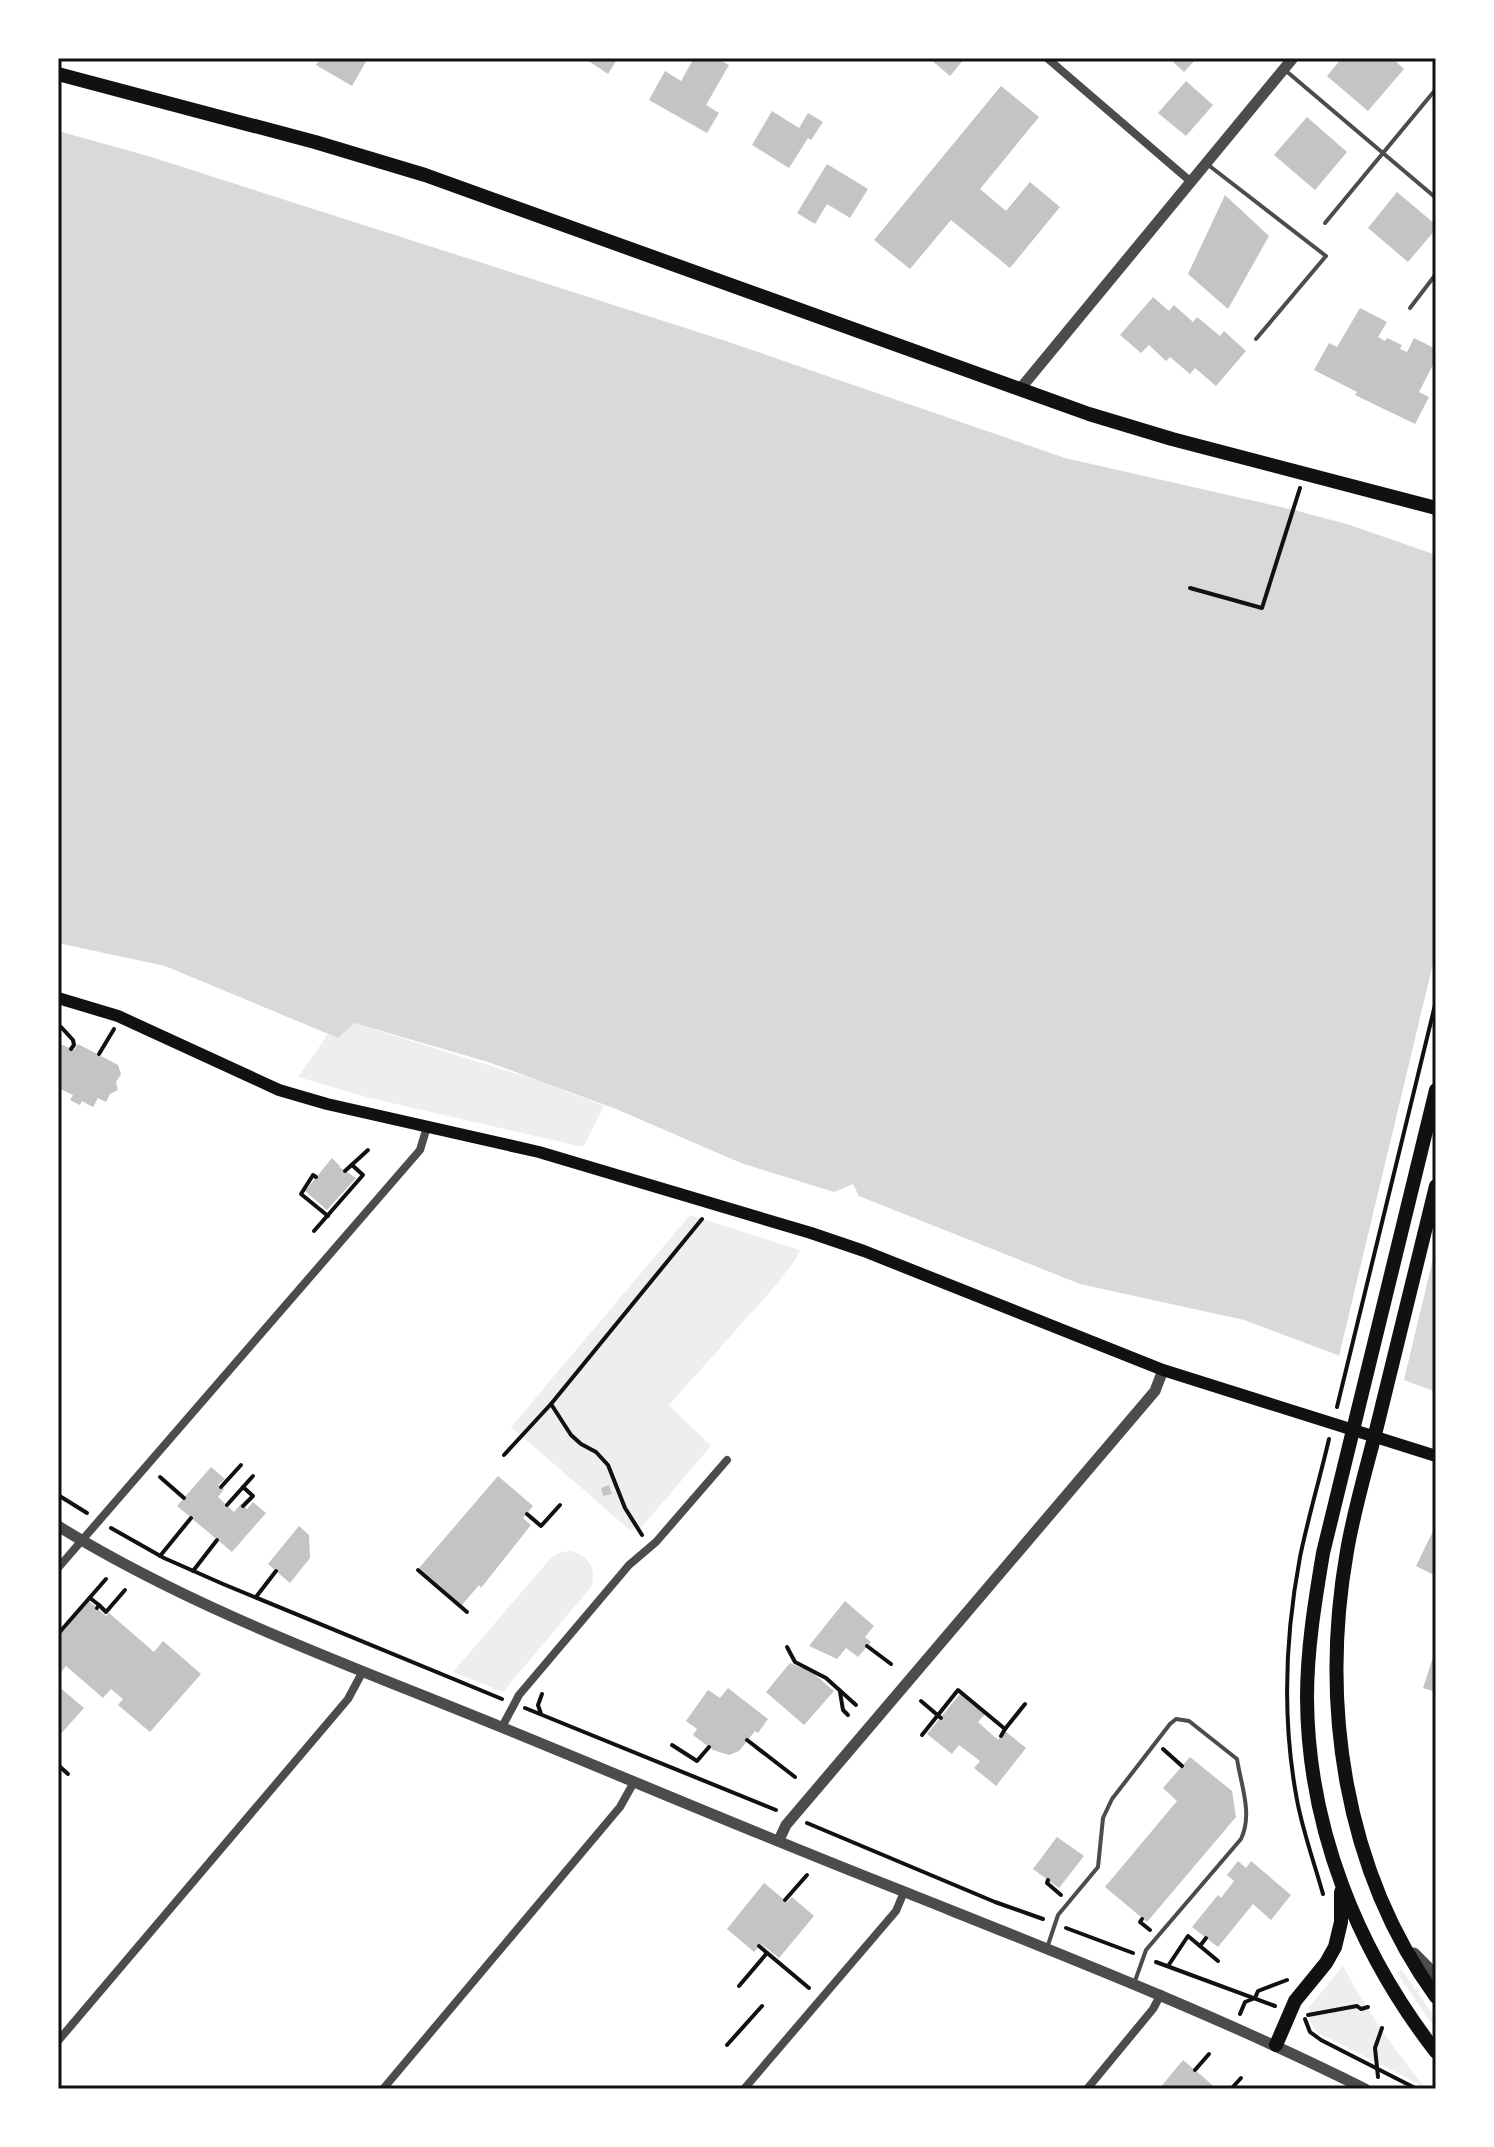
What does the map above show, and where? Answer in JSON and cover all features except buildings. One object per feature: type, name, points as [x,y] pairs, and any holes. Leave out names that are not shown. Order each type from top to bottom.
[{"type":"main road","points":[[58,74],[272,130],[425,175],[1020,389],[1172,439],[1436,508]]},
{"type":"main road","points":[[58,998],[118,1016],[279,1090],[539,1152],[707,1201],[864,1251],[1163,1370],[1436,1456]]},
{"type":"main road","points":[[1436,1090],[1323,1553],[1313,1611],[1308,1727],[1316,1794],[1341,1888],[1389,1984],[1436,2052]]},
{"type":"main road","points":[[1436,1186],[1347,1551],[1336,1673],[1340,1739],[1359,1837],[1372,1879],[1398,1936],[1436,1997]]},
{"type":"main road","points":[[1276,2045],[1295,2001],[1335,1947],[1341,1922],[1341,1888]]},
{"type":"street","points":[[1047,58],[1190,181]]},
{"type":"street","points":[[1020,389],[1293,58]]},
{"type":"street","points":[[58,1568],[420,1150],[427,1127]]},
{"type":"street","points":[[779,1840],[786,1825],[1155,1391],[1163,1370]]},
{"type":"street","points":[[502,1727],[519,1695],[629,1565],[648,1549],[727,1460]]},
{"type":"street","points":[[58,1526],[109,1557],[202,1602],[634,1782],[1161,1994],[1365,2089]]},
{"type":"street","points":[[58,2041],[348,1699],[363,1671]]},
{"type":"street","points":[[383,2089],[620,1807],[634,1782]]},
{"type":"street","points":[[744,2089],[896,1911],[904,1892]]},
{"type":"street","points":[[1398,1936],[1436,1975]]},
{"type":"street","points":[[1087,2089],[1153,2009],[1161,1994]]},
{"type":"lane","points":[[1284,69],[1436,198]]},
{"type":"lane","points":[[1325,223],[1436,89]]},
{"type":"lane","points":[[1206,162],[1326,256],[1256,339]]},
{"type":"lane","points":[[1410,308],[1436,274]]},
{"type":"lane","points":[[1046,1948],[1058,1915],[1098,1867],[1103,1818],[1112,1799],[1170,1724],[1183,1718],[1237,1759],[1247,1815],[1246,1829],[1241,1839],[1146,1950],[1134,1983]]},
{"type":"path","points":[[1190,588],[1262,608],[1304,474]]},
{"type":"path","points":[[1337,1410],[1436,1001]]},
{"type":"path","points":[[61,1027],[73,1040],[71,1049]]},
{"type":"path","points":[[99,1054],[114,1029]]},
{"type":"path","points":[[345,1171],[368,1150]]},
{"type":"path","points":[[314,1231],[363,1175],[352,1165]]},
{"type":"path","points":[[316,1177],[313,1175],[301,1194],[328,1216]]},
{"type":"path","points":[[504,1455],[551,1404],[700,1223],[707,1201]]},
{"type":"path","points":[[551,1404],[571,1435],[596,1452],[608,1465],[625,1508],[648,1549]]},
{"type":"path","points":[[1300,1556],[1330,1438]]},
{"type":"path","points":[[221,1487],[241,1465]]},
{"type":"path","points":[[227,1505],[253,1476]]},
{"type":"path","points":[[160,1477],[184,1498]]},
{"type":"path","points":[[243,1487],[253,1496],[243,1506]]},
{"type":"path","points":[[58,1495],[79,1508]]},
{"type":"path","points":[[527,1514],[541,1526],[560,1505]]},
{"type":"path","points":[[160,1556],[191,1518]]},
{"type":"path","points":[[121,1534],[193,1571],[496,1697]]},
{"type":"path","points":[[193,1571],[217,1540]]},
{"type":"path","points":[[418,1570],[467,1612]]},
{"type":"path","points":[[256,1597],[276,1571]]},
{"type":"path","points":[[59,1632],[106,1579]]},
{"type":"path","points":[[90,1598],[106,1612],[125,1590]]},
{"type":"path","points":[[867,1646],[891,1664]]},
{"type":"path","points":[[787,1647],[795,1662],[839,1689],[856,1705]]},
{"type":"path","points":[[839,1689],[843,1710],[848,1715]]},
{"type":"path","points":[[922,1735],[958,1690],[1005,1729]]},
{"type":"path","points":[[921,1701],[939,1716]]},
{"type":"path","points":[[1001,1736],[1025,1704]]},
{"type":"path","points":[[530,1710],[764,1805]]},
{"type":"path","points":[[747,1740],[795,1777]]},
{"type":"path","points":[[1156,1743],[1182,1766]]},
{"type":"path","points":[[672,1745],[697,1761],[709,1747]]},
{"type":"path","points":[[58,1765],[68,1774]]},
{"type":"path","points":[[825,1830],[995,1902],[1128,1951]]},
{"type":"path","points":[[785,1900],[807,1875]]},
{"type":"path","points":[[1048,1880],[1047,1883],[1069,1901]]},
{"type":"path","points":[[1168,1966],[1188,1936],[1218,1961]]},
{"type":"path","points":[[1200,1946],[1206,1938]]},
{"type":"path","points":[[759,1946],[809,1988]]},
{"type":"path","points":[[739,1986],[767,1953]]},
{"type":"path","points":[[1156,1961],[1274,2005]]},
{"type":"path","points":[[1245,2002],[1255,1998]]},
{"type":"path","points":[[727,2045],[762,2006]]},
{"type":"path","points":[[1368,2007],[1361,2009],[1357,2006],[1305,2017],[1314,2036],[1417,2089]]},
{"type":"path","points":[[1378,2077],[1377,2039],[1382,2028]]},
{"type":"path","points":[[1195,2070],[1209,2054]]},
{"type":"path","points":[[1231,2089],[1241,2078]]},
{"type":"shaded area","points":[[58,131],[148,156],[726,341],[1065,458],[1294,510],[1350,525],[1436,555],[1436,1392],[1244,1320],[1080,1284],[859,1196],[853,1184],[834,1192],[741,1163],[616,1109],[488,1062],[354,1023],[338,1038],[165,966],[58,943]]},
{"type":"shaded area","points":[[353,1023],[540,1081],[604,1106],[583,1147],[370,1098],[298,1077],[328,1034],[338,1038]]},
{"type":"shaded area","points":[[690,1215],[800,1250],[777,1284],[669,1405],[711,1446],[642,1527],[630,1530],[511,1427]]},
{"type":"shaded area","points":[[570,1551],[587,1559],[590,1564],[593,1574],[591,1587],[503,1692],[453,1672],[550,1559]]},
{"type":"shaded area","points":[[1343,1966],[1381,2028],[1425,2087],[1318,2033],[1309,2020],[1309,2007]]},
{"type":"shaded area","points":[[1402,1970],[1436,2019],[1436,2030],[1397,1973]]},
{"type":"pier","points":[[1436,951],[1436,1246],[1403,1384],[1338,1360]]}]
